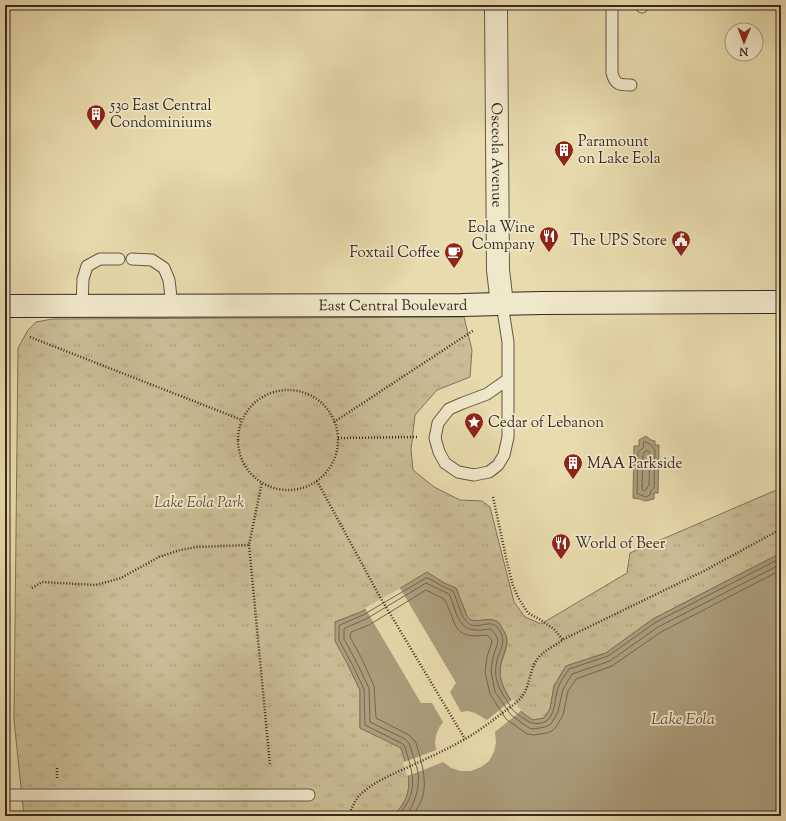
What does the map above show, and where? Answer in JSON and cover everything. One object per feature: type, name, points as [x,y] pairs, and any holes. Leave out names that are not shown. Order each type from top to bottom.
[{"type":"street","name":"Osceola Avenue","points":[[496,5],[498,270],[502,304]]},
{"type":"street","name":"East Central Boulevard","points":[[5,306],[781,302]]},
{"type":"lane","points":[[612,5],[612,73],[614,80],[618,84],[631,85]]},
{"type":"lane","points":[[82,306],[82,279],[87,266],[100,259],[119,259]]},
{"type":"lane","points":[[132,259],[152,260],[164,268],[169,280],[172,306]]},
{"type":"lane","points":[[502,304],[508,342],[508,437],[504,455],[498,465],[489,472],[474,475],[458,472],[445,463],[439,452],[435,438],[438,423],[449,409],[487,394],[507,380]]},
{"type":"lane","points":[[5,795],[309,795]]},
{"type":"path","points":[[334,422],[474,330]]},
{"type":"path","points":[[30,337],[242,420]]},
{"type":"path","points":[[280,391],[297,391],[313,397],[326,408],[334,422],[338,438],[336,454],[328,469],[317,481],[302,488],[286,490],[270,487],[256,478],[245,466],[239,451],[238,435],[242,420],[252,406],[265,396],[280,391]]},
{"type":"path","points":[[338,438],[418,437]]},
{"type":"path","points":[[317,481],[380,597],[465,739]]},
{"type":"path","points":[[262,482],[249,545],[270,765]]},
{"type":"path","points":[[493,497],[507,562],[518,599],[528,613],[554,629],[562,640]]},
{"type":"path","points":[[349,816],[353,804],[360,796],[386,776],[438,753],[465,739],[519,701],[525,693],[536,661],[543,653],[562,640],[704,571],[781,529]]},
{"type":"path","points":[[32,588],[42,582],[96,585],[121,578],[159,557],[180,550],[197,547],[249,545]]},
{"type":"green space","name":"Lake Eola Park","points":[[464,317],[472,350],[470,377],[437,390],[415,415],[411,450],[413,470],[434,487],[460,500],[482,501],[490,507],[514,602],[525,617],[541,624],[627,573],[630,553],[781,488],[781,553],[653,619],[606,653],[566,666],[554,686],[550,709],[544,718],[533,720],[515,706],[501,681],[500,671],[506,650],[507,640],[506,635],[498,622],[492,620],[471,621],[467,616],[456,588],[427,573],[361,612],[335,622],[348,665],[360,690],[360,728],[401,747],[409,785],[405,800],[401,807],[392,816],[24,816],[14,720],[18,348],[28,330],[36,322],[52,319]]},
{"type":"water","points":[[646,436],[655,441],[655,445],[659,445],[658,493],[654,493],[654,499],[645,501],[633,498],[634,446],[639,446],[639,440]]},
{"type":"water","name":"Lake Eola","points":[[781,553],[781,816],[392,816],[401,807],[405,800],[409,785],[401,748],[360,728],[360,690],[335,641],[335,622],[361,612],[427,572],[444,583],[456,588],[467,616],[471,620],[492,620],[498,622],[506,635],[507,640],[500,671],[501,681],[515,706],[533,720],[544,718],[550,709],[554,686],[566,666],[606,653],[653,619]]},
{"type":"pier","points":[[400,588],[456,683],[450,692],[461,712],[468,711],[475,713],[487,720],[513,699],[522,710],[495,732],[496,742],[494,752],[489,761],[481,767],[471,771],[461,771],[451,768],[443,762],[407,776],[403,762],[436,750],[436,735],[443,722],[432,703],[421,703],[365,608]]},
{"type":"place","name":"530 East Central Condominiums","points":[[96,131]]},
{"type":"place","name":"Paramount on Lake Eola","points":[[564,167]]},
{"type":"place","name":"Eola Wine Company","points":[[549,253]]},
{"type":"place","name":"The UPS Store","points":[[681,257]]},
{"type":"place","name":"Foxtail Coffee","points":[[454,269]]},
{"type":"place","name":"Cedar of Lebanon","points":[[474,439]]},
{"type":"place","name":"MAA Parkside","points":[[573,480]]},
{"type":"place","name":"World of Beer","points":[[561,560]]}]
